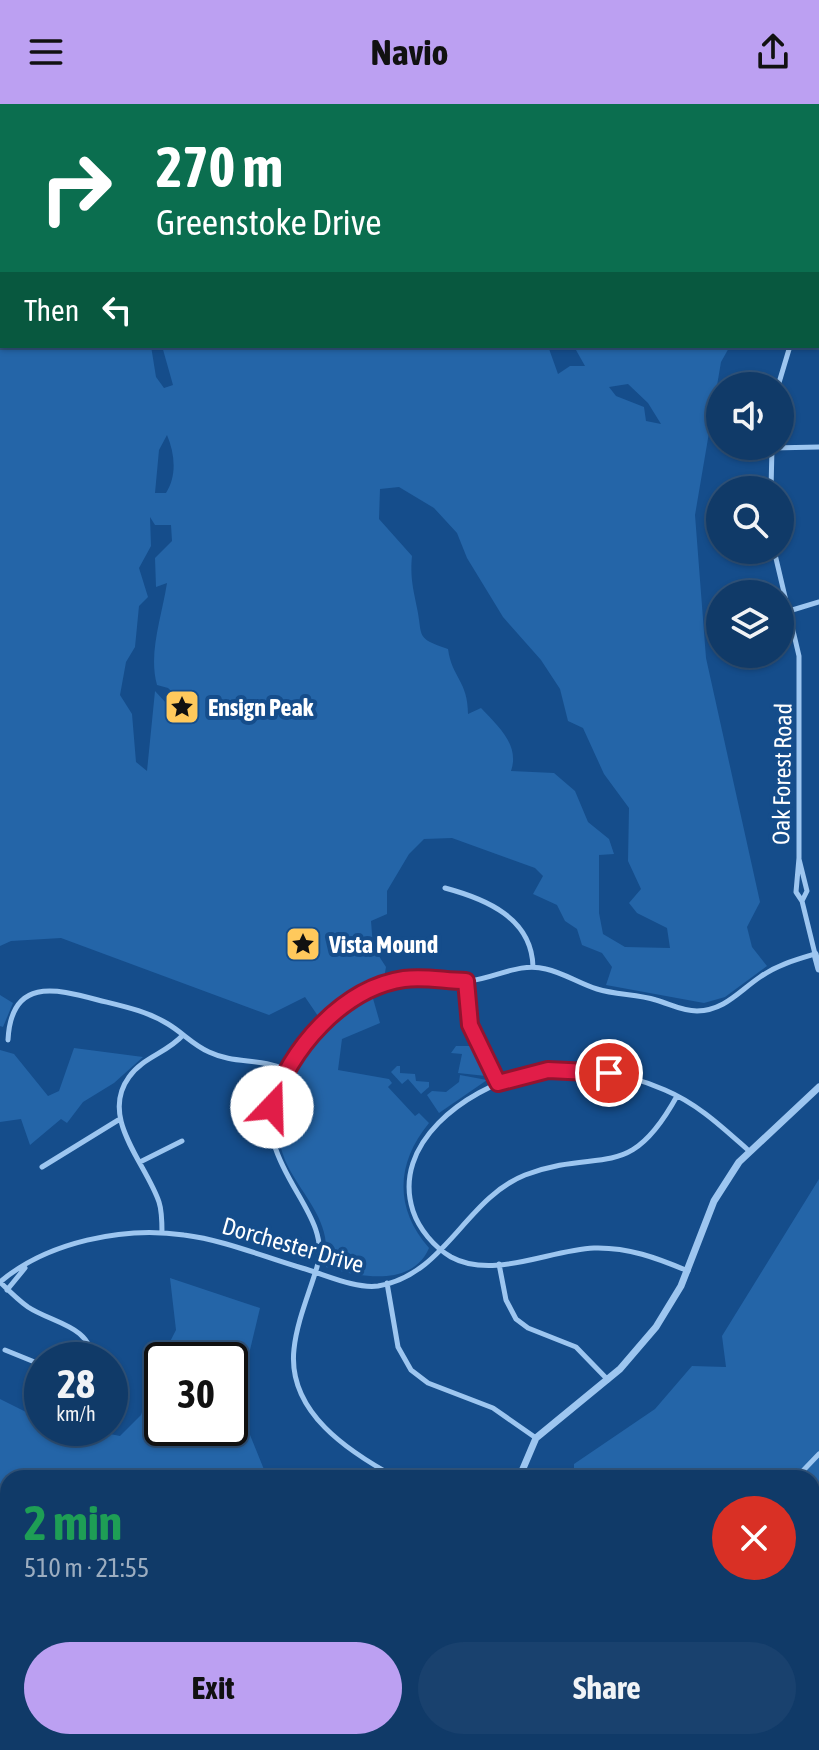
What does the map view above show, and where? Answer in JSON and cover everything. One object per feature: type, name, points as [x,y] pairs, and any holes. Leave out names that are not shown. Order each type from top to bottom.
[{"type":"street","points":[[782,372],[789,348]]},
{"type":"street","points":[[794,447],[819,447]]},
{"type":"street","points":[[794,610],[819,602]]},
{"type":"street","name":"Oak Forest Road","points":[[794,636],[801,670],[799,858],[795,878],[796,892],[802,901],[807,891],[799,858]]},
{"type":"street","points":[[445,888],[486,901],[518,927],[530,946],[533,967]]},
{"type":"street","points":[[802,901],[819,969]]},
{"type":"street","points":[[385,1470],[335,1436],[314,1415],[301,1394],[294,1352],[321,1251],[319,1236],[286,1177],[272,1140],[272,1107],[286,1070],[336,1012],[370,989],[412,978],[466,981],[533,967],[550,969],[606,991],[699,1011],[728,1003],[770,971],[815,954]]},
{"type":"street","points":[[466,981],[470,1025],[498,1083]]},
{"type":"street","points":[[8,1040],[11,1018],[19,1003],[33,993],[50,989],[131,1008],[168,1024],[220,1057],[268,1063],[286,1070]]},
{"type":"street","points":[[162,1233],[161,1205],[120,1119],[121,1094],[129,1077],[142,1063],[170,1048],[183,1035]]},
{"type":"street","points":[[688,1271],[648,1255],[603,1248],[499,1264],[467,1263],[441,1250],[418,1223],[409,1182],[422,1143],[456,1108],[498,1083],[535,1072],[579,1070],[625,1076],[677,1096],[709,1116],[748,1150]]},
{"type":"street","points":[[522,1470],[536,1438],[608,1380],[656,1327],[688,1271],[714,1201],[748,1150],[819,1087]]},
{"type":"street","name":"Dorchester Drive","points":[[0,1282],[25,1267],[82,1242],[162,1233],[194,1236],[365,1285],[387,1283],[413,1275],[441,1250],[488,1198],[514,1180],[545,1169],[615,1158],[636,1149],[657,1131],[677,1096]]},
{"type":"street","points":[[42,1167],[120,1119]]},
{"type":"street","points":[[140,1162],[182,1141]]},
{"type":"street","points":[[499,1264],[506,1300],[516,1319],[528,1328],[576,1347],[608,1380]]},
{"type":"street","name":"Dorchester Drive","points":[[7,1290],[25,1267]]},
{"type":"street","points":[[0,1282],[38,1313],[84,1336],[88,1342]]},
{"type":"street","points":[[387,1283],[398,1347],[411,1370],[428,1383],[493,1408],[536,1438]]},
{"type":"street","points":[[5,1350],[24,1358]]},
{"type":"street","points":[[804,1470],[819,1454]]},
{"type":"shaded area","points":[[0,348],[151,348],[156,377],[164,388],[173,385],[163,348],[549,348],[558,374],[570,366],[585,366],[572,348],[729,348],[719,372],[706,372],[706,450],[695,515],[706,668],[760,902],[747,927],[752,947],[767,966],[725,997],[704,1003],[606,985],[612,967],[602,953],[582,945],[577,929],[565,921],[557,905],[533,894],[543,876],[535,868],[452,838],[424,839],[409,854],[387,891],[387,914],[371,921],[373,947],[386,967],[384,978],[318,1016],[305,997],[269,1015],[61,938],[11,941],[0,946]],"holes":[[[628,384],[648,403],[661,424],[646,421],[644,407],[616,396],[609,387]],[[167,435],[172,450],[172,479],[166,493],[155,493],[159,450]],[[399,487],[434,508],[457,533],[467,558],[503,617],[541,660],[560,689],[568,721],[583,728],[604,774],[629,808],[628,861],[641,889],[629,903],[637,913],[667,928],[670,948],[625,947],[603,934],[599,913],[599,855],[614,854],[609,839],[588,822],[575,791],[554,773],[511,771],[512,753],[506,736],[481,708],[468,714],[463,687],[448,649],[422,635],[412,582],[412,556],[379,519],[380,489]],[[150,517],[155,525],[171,525],[172,541],[155,558],[156,587],[167,583],[155,647],[157,685],[168,688],[196,715],[191,720],[179,717],[155,691],[147,771],[136,762],[132,714],[120,695],[126,662],[135,647],[139,606],[148,597],[139,568],[151,546]]]},
{"type":"shaded area","points":[[0,995],[13,1003],[3,1027],[0,1026]]},
{"type":"shaded area","points":[[372,995],[380,1023],[342,1039],[338,1070],[389,1079],[392,1083],[388,1087],[415,1116],[419,1113],[429,1123],[410,1154],[404,1186],[410,1217],[429,1248],[421,1261],[410,1269],[383,1276],[353,1274],[326,1267],[326,1241],[322,1227],[285,1160],[279,1135],[280,1111],[286,1087],[298,1065],[332,1025]]},
{"type":"shaded area","points":[[456,1046],[472,1046],[486,1076],[458,1073],[462,1054],[451,1053]]},
{"type":"shaded area","points":[[74,1048],[143,1057],[114,1083],[83,1102],[67,1123],[61,1119],[30,1145],[21,1119],[0,1122],[0,1050],[14,1054],[48,1096],[59,1091]]},
{"type":"shaded area","points":[[400,1066],[400,1073],[415,1074],[416,1081],[429,1082],[429,1087],[421,1094],[408,1079],[402,1084],[391,1072]]},
{"type":"shaded area","points":[[460,1075],[487,1080],[439,1113],[427,1095],[432,1091],[446,1092],[459,1082]]},
{"type":"shaded area","points":[[819,1179],[819,1470],[574,1470],[574,1464],[655,1409],[692,1366],[726,1367],[722,1336]]},
{"type":"shaded area","points":[[170,1278],[260,1308],[248,1358],[248,1342],[170,1342],[176,1330]]},
{"type":"shaded area","points":[[0,1399],[24,1411],[24,1446],[128,1446],[128,1428],[141,1415],[144,1406],[144,1446],[248,1446],[248,1430],[264,1470],[0,1470]]},
{"type":"place","name":"Ensign Peak","points":[[182,707]]},
{"type":"place","name":"Vista Mound","points":[[303,944]]},
{"type":"route","points":[[272,1107],[292,1061],[336,1012],[370,989],[412,978],[466,981],[470,1025],[498,1083],[548,1070],[609,1073]]}]
